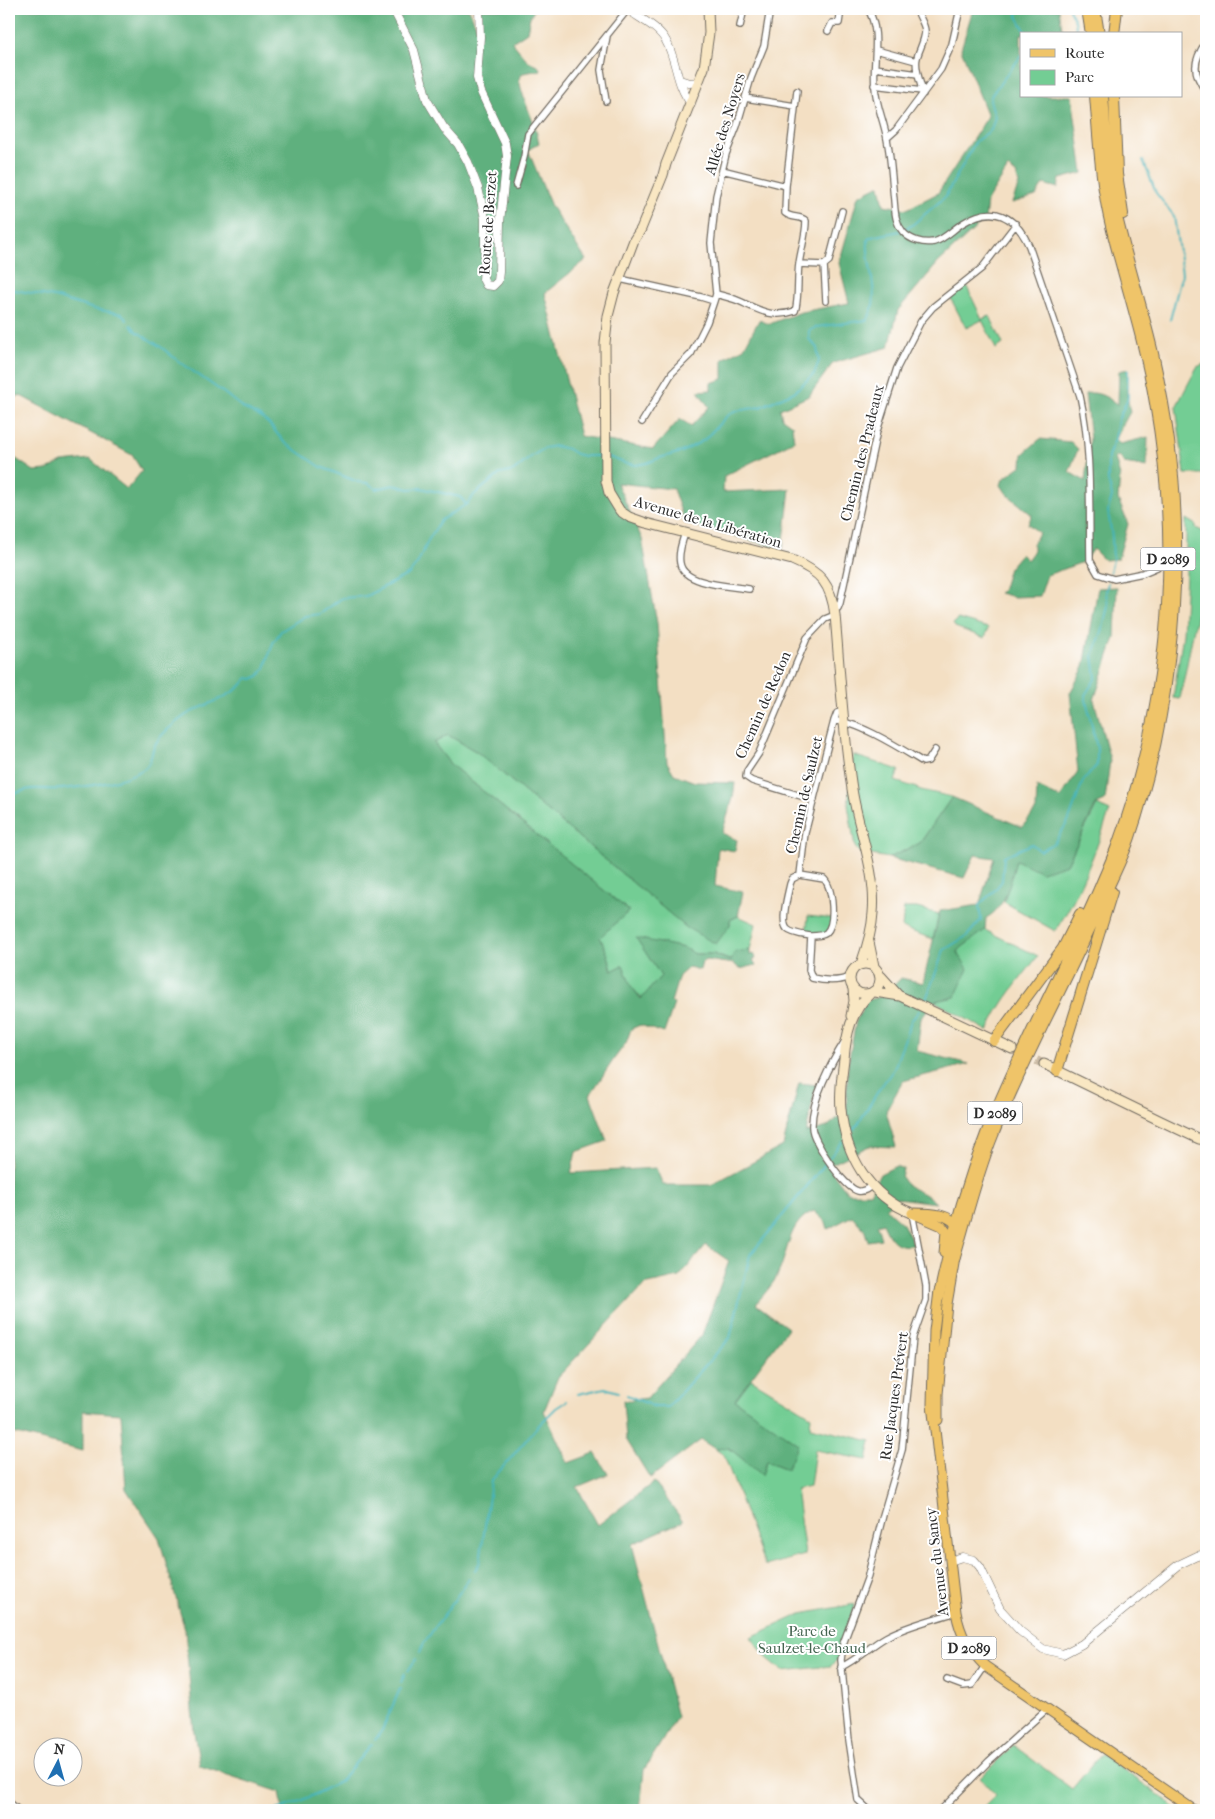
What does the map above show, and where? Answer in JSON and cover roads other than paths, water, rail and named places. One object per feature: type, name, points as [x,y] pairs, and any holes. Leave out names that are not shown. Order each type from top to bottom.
[{"type":"highway","points":[[1086,9],[1090,32]]},
{"type":"highway","points":[[1095,9],[1099,32]]},
{"type":"highway","points":[[1114,32],[1117,9]]},
{"type":"highway","name":"D 2089","points":[[939,1296],[948,1247],[987,1132],[1087,916],[1118,843],[1151,725],[1162,655],[1167,608],[1167,512],[1162,446],[1146,358],[1112,233],[1104,196],[1096,98]]},
{"type":"highway","name":"D 2089","points":[[956,1256],[979,1173],[994,1134],[1129,839],[1146,783],[1162,709],[1171,646],[1176,558],[1174,499],[1169,444],[1162,400],[1143,315],[1112,195],[1103,98]]},
{"type":"highway","points":[[1114,98],[1117,174],[1122,210],[1136,271],[1143,315]]},
{"type":"highway","points":[[1057,1071],[1129,839]]},
{"type":"highway","points":[[994,1040],[1063,948],[1118,843]]},
{"type":"main road","name":"Avenue de la Libération","points":[[708,9],[708,45],[704,68],[620,278],[606,328],[606,481],[614,503],[629,517],[792,560],[808,566],[825,582],[832,599],[834,612],[852,792],[873,892],[873,913],[869,942],[861,964]]},
{"type":"main road","name":"Avenue de la Libération","points":[[869,942],[874,966]]},
{"type":"main road","points":[[900,996],[874,966],[861,964],[856,967],[850,978],[854,1001],[846,1039],[840,1086],[843,1126],[850,1152],[872,1186],[890,1202],[942,1226],[946,1232],[939,1296]]},
{"type":"main road","points":[[850,1025],[860,1005],[879,987],[881,976]]},
{"type":"main road","points":[[853,989],[859,994],[872,993],[900,996],[1012,1049]]},
{"type":"main road","points":[[1044,1064],[1199,1139],[1206,1140]]},
{"type":"main road","points":[[912,1213],[939,1215],[956,1223],[958,1228],[956,1256]]},
{"type":"main road","name":"D 2089","points":[[939,1458],[938,1394],[947,1304],[956,1256]]},
{"type":"main road","name":"D 2089","points":[[939,1296],[934,1331],[932,1404],[939,1458]]},
{"type":"main road","name":"Avenue du Sancy","points":[[939,1458],[956,1612],[964,1642],[985,1666],[1194,1810]]},
{"type":"street","name":"Route de Berzet","points":[[393,9],[414,50],[426,100],[444,128],[458,144],[468,162],[478,188],[485,218],[483,279],[486,285],[493,286],[498,281],[500,272],[500,222],[506,156],[504,143],[481,92],[478,78],[479,9]]},
{"type":"street","points":[[516,186],[528,134],[627,9],[664,37],[691,103]]},
{"type":"street","points":[[740,26],[744,9]]},
{"type":"street","name":"Allée des Noyers","points":[[642,422],[672,373],[691,354],[707,322],[714,301],[716,294],[712,243],[716,196],[726,154],[764,46],[770,9]]},
{"type":"street","points":[[828,31],[832,23],[839,23],[841,9]]},
{"type":"street","points":[[869,9],[873,20],[876,42],[874,85],[877,104],[887,138],[897,224],[910,238],[918,241],[933,242],[946,236],[973,217],[983,214],[1001,214],[1016,224],[1024,235],[1035,265],[1080,396],[1085,418],[1090,560],[1098,574],[1114,579],[1143,573],[1157,567]]},
{"type":"street","points":[[917,9],[918,16],[925,29],[924,39],[916,61],[922,92]]},
{"type":"street","points":[[887,138],[896,130],[922,92],[941,69],[952,44],[960,9]]},
{"type":"street","points":[[606,102],[601,70],[608,34]]},
{"type":"street","points":[[1206,42],[1198,54],[1196,68],[1196,76],[1206,91]]},
{"type":"street","points":[[876,50],[916,61]]},
{"type":"street","points":[[875,68],[918,74]]},
{"type":"street","points":[[680,80],[689,83],[699,82]]},
{"type":"street","points":[[874,85],[922,92]]},
{"type":"street","points":[[716,294],[738,301],[754,310],[773,315],[795,311],[798,304],[796,291],[806,220],[802,217],[789,216],[785,212],[786,186],[797,91]]},
{"type":"street","points":[[745,98],[795,106]]},
{"type":"street","points":[[722,170],[786,186]]},
{"type":"street","points":[[799,264],[824,265],[829,261],[842,211]]},
{"type":"street","name":"Chemin des Pradeaux","points":[[834,612],[840,602],[877,431],[890,389],[904,354],[921,321],[933,307],[982,268],[1016,224]]},
{"type":"street","points":[[824,265],[826,300]]},
{"type":"street","points":[[620,278],[714,301]]},
{"type":"street","points":[[685,533],[680,547],[680,565],[689,577],[710,583],[749,589]]},
{"type":"street","name":"Chemin de Redon","points":[[814,800],[752,781],[746,776],[747,771],[759,753],[808,638],[834,612]]},
{"type":"street","name":"Chemin de Saulzet","points":[[800,875],[805,833],[834,721],[837,714],[844,711]]},
{"type":"street","name":"Chemin de Saulzet","points":[[834,721],[844,723],[884,739],[923,762],[928,761],[935,750]]},
{"type":"street","points":[[800,875],[824,879],[830,888],[831,926],[821,936],[811,936],[787,929],[784,922],[790,884],[792,879],[800,875]]},
{"type":"street","points":[[811,936],[809,970],[812,978],[830,980],[850,978]]},
{"type":"street","points":[[846,1039],[835,1056],[818,1096],[811,1129],[831,1164],[849,1186],[857,1190],[865,1190],[872,1186]]},
{"type":"street","name":"Rue Jacques Prévert","points":[[869,1810],[858,1800],[849,1740],[842,1668],[843,1644],[867,1579],[883,1514],[902,1450],[913,1338],[926,1300],[926,1286],[912,1213]]},
{"type":"street","points":[[950,1561],[962,1557],[974,1560],[984,1574],[1000,1609],[1020,1632],[1043,1649],[1062,1654],[1082,1644],[1178,1565],[1206,1554]]},
{"type":"street","points":[[842,1668],[887,1637],[915,1624],[956,1612]]},
{"type":"street","points":[[947,1680],[963,1686],[972,1684],[985,1666]]},
{"type":"street","points":[[941,1810],[989,1761],[1047,1709]]},
{"type":"street","points":[[9,1802],[18,1810]]},
{"type":"waterway","points":[[1018,9],[1017,16],[1026,32]]},
{"type":"waterway","points":[[1069,9],[1075,21],[1077,32]]},
{"type":"waterway","points":[[904,229],[911,226],[945,197],[976,141],[991,130],[995,117],[990,100],[992,94],[1020,57]]},
{"type":"waterway","points":[[1143,160],[1156,193],[1174,216],[1182,274],[1170,320]]},
{"type":"waterway","points":[[609,457],[636,465],[682,452],[704,440],[727,416],[735,411],[760,407],[794,392],[814,374],[819,361],[817,348],[809,339],[809,331],[816,327],[867,320],[872,311],[874,291],[868,239],[900,231]]},
{"type":"waterway","points":[[9,289],[54,297],[94,309],[122,314],[127,320]]},
{"type":"waterway","points":[[131,325],[136,331],[161,347],[243,408],[262,418],[284,442],[321,467],[358,482],[368,483],[376,489],[394,485],[409,489],[421,488],[460,497],[466,504]]},
{"type":"waterway","points":[[1110,572],[1113,560],[1108,511],[1112,496],[1108,481],[1108,456],[1115,439],[1118,420],[1128,398],[1128,369]]},
{"type":"waterway","points":[[9,796],[31,789],[61,789],[103,783],[123,778],[142,770],[149,762],[159,738],[168,729],[186,715],[236,690],[247,678],[252,679],[259,676],[265,668],[273,643],[281,631],[305,616],[320,614],[342,598],[366,596],[409,574],[417,564],[441,520],[467,504],[475,494],[500,474],[514,471],[545,448],[555,446],[584,456],[602,456]]},
{"type":"waterway","points":[[925,1002],[944,950],[967,936],[981,920],[979,905],[1002,881],[1004,856],[1032,844],[1040,851],[1054,843],[1069,820],[1083,781],[1097,765],[1097,748],[1085,695],[1096,678],[1093,655],[1102,632],[1108,606],[1106,592],[1108,582]]},
{"type":"waterway","points":[[851,1132],[894,1069],[911,1021],[919,1011]]},
{"type":"waterway","points":[[830,1157],[842,1142]]},
{"type":"waterway","points":[[627,1395],[655,1407],[668,1407],[730,1338],[750,1255],[826,1163]]},
{"type":"waterway","points":[[578,1394],[605,1388],[618,1392]]},
{"type":"waterway","points":[[475,1570],[480,1562],[491,1481],[538,1426],[556,1408],[567,1401]]},
{"type":"waterway","points":[[420,1652],[424,1643],[469,1579]]},
{"type":"waterway","points":[[408,1671],[416,1659]]},
{"type":"waterway","points":[[401,1682],[405,1674]]},
{"type":"waterway","points":[[375,1740],[382,1730],[400,1689]]},
{"type":"waterway","points":[[277,1810],[301,1801],[339,1782],[372,1744]]},
{"type":"tunnel","points":[[1012,1049],[1044,1064]]},
{"type":"park label","name":"Parc de Saulzet-le-Chaud","points":[[812,1640]]}]
